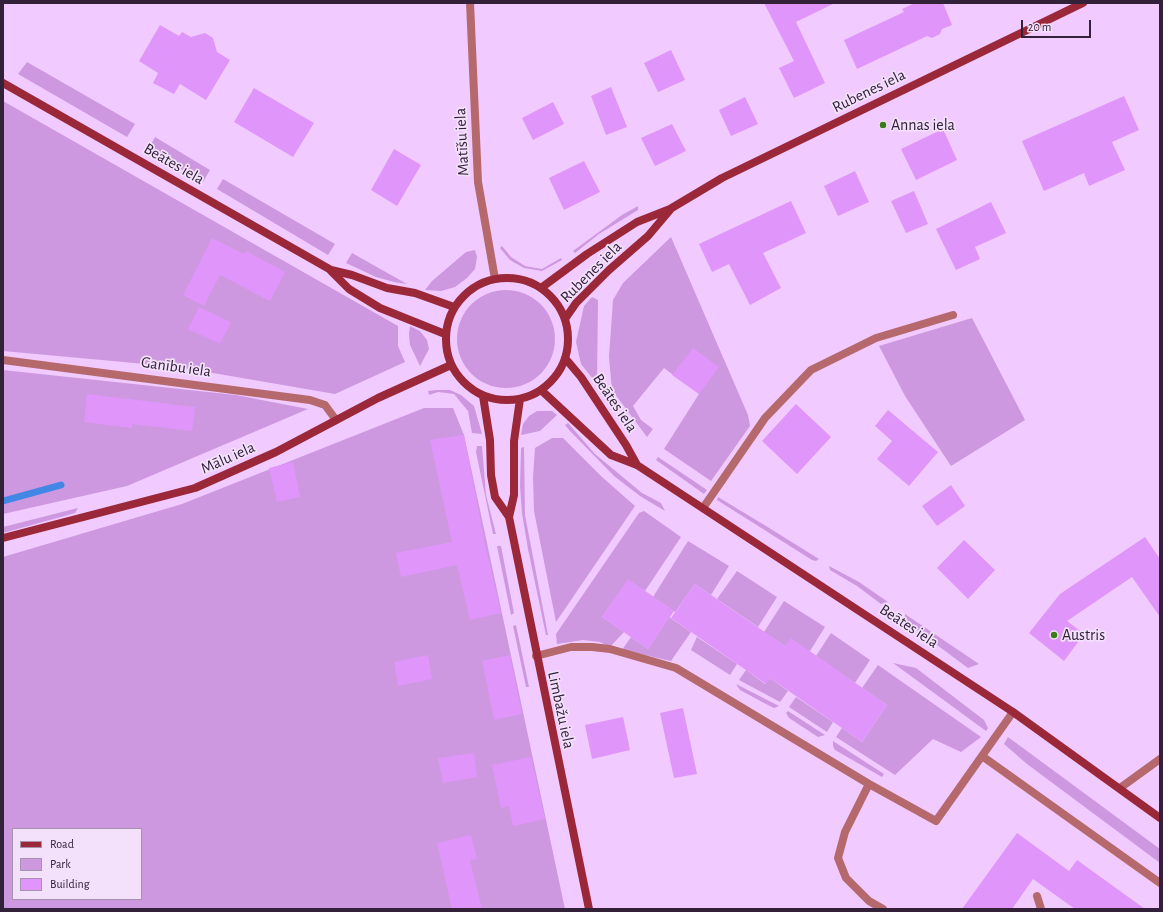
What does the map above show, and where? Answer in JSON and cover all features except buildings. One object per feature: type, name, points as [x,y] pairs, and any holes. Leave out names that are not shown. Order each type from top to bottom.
[{"type":"main road","name":"Rubenes iela","points":[[541,288],[587,254],[637,222],[670,209],[722,178],[1083,3]]},
{"type":"main road","name":"Beātes iela","points":[[3,83],[331,270],[352,275],[387,288],[415,293],[454,307]]},
{"type":"main road","name":"Rubenes iela","points":[[565,319],[576,303],[609,270],[648,236],[670,209]]},
{"type":"main road","name":"Beātes iela","points":[[331,270],[349,289],[380,308],[445,334]]},
{"type":"main road","points":[[511,278],[527,281],[541,288],[559,308],[565,319],[568,332],[565,358],[552,381],[541,390],[520,399],[495,400],[483,396],[470,388],[459,378],[451,365],[446,350],[445,334],[448,320],[454,307],[465,294],[474,288],[495,279],[511,278]]},
{"type":"main road","name":"Beātes iela","points":[[565,358],[581,376],[626,445],[637,465]]},
{"type":"main road","name":"Mālu iela","points":[[3,538],[195,488],[276,452],[378,398],[451,365]]},
{"type":"main road","name":"Beātes iela","points":[[541,390],[611,455],[637,465],[1013,712],[1160,818]]},
{"type":"main road","name":"Limbažu iela","points":[[483,396],[490,440],[491,475],[496,497],[508,517],[588,909]]},
{"type":"main road","name":"Limbažu iela","points":[[508,517],[514,495],[514,441],[520,399]]},
{"type":"street","name":"Matīšu iela","points":[[470,3],[478,182],[495,279]]},
{"type":"street","points":[[703,508],[765,418],[811,370],[876,338],[953,315]]},
{"type":"street","name":"Ganību iela","points":[[3,360],[310,400],[325,405],[336,420]]},
{"type":"street","points":[[536,656],[571,647],[592,647],[610,649],[676,668],[869,784],[936,821],[1013,712]]},
{"type":"street","points":[[982,756],[1160,883]]},
{"type":"street","points":[[1120,788],[1160,759]]},
{"type":"street","points":[[869,784],[845,832],[838,858],[846,878],[869,901],[883,909]]},
{"type":"street","points":[[1037,896],[1041,909]]},
{"type":"green space","points":[[27,62],[135,124],[127,137],[18,74]]},
{"type":"green space","points":[[3,101],[398,326],[398,346],[405,362],[335,394],[178,367],[3,351]]},
{"type":"green space","points":[[155,137],[210,170],[203,182],[148,150]]},
{"type":"green space","points":[[223,179],[335,244],[328,255],[217,189]]},
{"type":"green space","points":[[638,206],[638,210],[599,234],[575,253],[573,251],[622,215]]},
{"type":"green space","points":[[671,237],[748,415],[750,426],[711,481],[664,449],[699,394],[664,368],[633,406],[641,420],[653,429],[647,437],[612,390],[609,357],[613,300],[623,283]]},
{"type":"green space","points":[[502,246],[511,257],[525,266],[542,269],[561,258],[562,260],[542,271],[524,268],[510,260],[500,248]]},
{"type":"green space","points":[[475,250],[477,257],[475,269],[467,278],[455,287],[441,291],[425,290],[432,281],[466,252]]},
{"type":"green space","points":[[352,253],[407,284],[376,277],[346,263]]},
{"type":"green space","points":[[506,290],[525,294],[541,304],[551,320],[555,339],[551,358],[541,374],[525,384],[506,388],[487,384],[471,374],[461,358],[457,339],[461,320],[471,304],[487,294]]},
{"type":"green space","points":[[592,297],[598,300],[597,384],[581,364],[576,342],[584,306]]},
{"type":"green space","points":[[972,318],[1025,420],[951,466],[905,396],[879,346]]},
{"type":"green space","points":[[410,326],[420,331],[427,340],[429,349],[420,366],[410,345]]},
{"type":"green space","points":[[3,370],[236,395],[308,409],[127,486],[3,514]]},
{"type":"green space","points":[[450,390],[461,395],[474,406],[482,434],[472,433],[468,411],[454,394],[438,392],[429,395],[428,391]]},
{"type":"green space","points":[[424,408],[453,408],[464,435],[565,909],[3,909],[3,557],[182,504]]},
{"type":"green space","points":[[537,411],[552,411],[557,415],[540,431],[521,435],[523,424],[529,416]]},
{"type":"green space","points":[[568,423],[595,454],[642,493],[661,503],[665,511],[640,496],[614,476],[570,431],[565,425]]},
{"type":"green space","points":[[552,438],[563,438],[602,477],[635,506],[556,622],[534,511],[533,477],[535,448]]},
{"type":"green space","points":[[477,446],[482,446],[486,495],[496,534],[493,534],[476,452]]},
{"type":"green space","points":[[524,447],[525,515],[548,635],[546,635],[522,513],[520,486],[521,448]]},
{"type":"green space","points":[[658,457],[707,490],[704,494],[656,460]]},
{"type":"green space","points":[[718,497],[819,559],[816,561],[812,560],[717,500]]},
{"type":"green space","points":[[78,508],[75,513],[3,533],[3,527]]},
{"type":"green space","points":[[644,511],[681,537],[645,591],[628,580],[602,617],[624,632],[610,647],[600,642],[583,640],[557,644],[556,634],[639,513]]},
{"type":"green space","points":[[688,541],[729,566],[711,595],[695,584],[675,612],[653,597]]},
{"type":"green space","points":[[497,546],[501,546],[514,613],[511,615]]},
{"type":"green space","points":[[829,566],[859,582],[888,602],[881,604],[857,586],[830,570]]},
{"type":"green space","points":[[737,571],[777,597],[758,627],[717,599]]},
{"type":"green space","points":[[784,601],[825,627],[810,651],[785,646],[764,632]]},
{"type":"green space","points":[[905,614],[979,664],[968,668],[910,625],[905,618]]},
{"type":"green space","points":[[669,617],[691,632],[671,661],[622,650],[631,637],[648,649]]},
{"type":"green space","points":[[516,625],[529,687],[526,687],[513,626]]},
{"type":"green space","points":[[831,633],[870,660],[855,683],[816,656]]},
{"type":"green space","points":[[697,637],[737,664],[730,675],[691,650]]},
{"type":"green space","points":[[893,663],[916,668],[984,720],[988,728],[986,731]]},
{"type":"green space","points":[[878,665],[981,737],[961,752],[933,739],[895,775],[836,737],[842,728],[862,742],[887,705],[862,688]]},
{"type":"green space","points":[[746,670],[765,684],[770,678],[788,691],[780,702],[739,680]]},
{"type":"green space","points":[[736,684],[779,706],[774,708],[764,703],[740,690]]},
{"type":"green space","points":[[796,697],[833,722],[827,732],[789,707]]},
{"type":"green space","points":[[788,711],[825,735],[818,737],[789,718],[786,713]]},
{"type":"green space","points":[[1008,737],[1160,849],[1160,863],[1027,764],[1004,744]]},
{"type":"green space","points":[[833,741],[884,774],[882,777],[835,750]]},
{"type":"waterway","points":[[3,501],[61,485]]},
{"type":"place","name":"Annas iela","points":[[883,125]]},
{"type":"place","name":"Austris","points":[[1054,635]]}]
